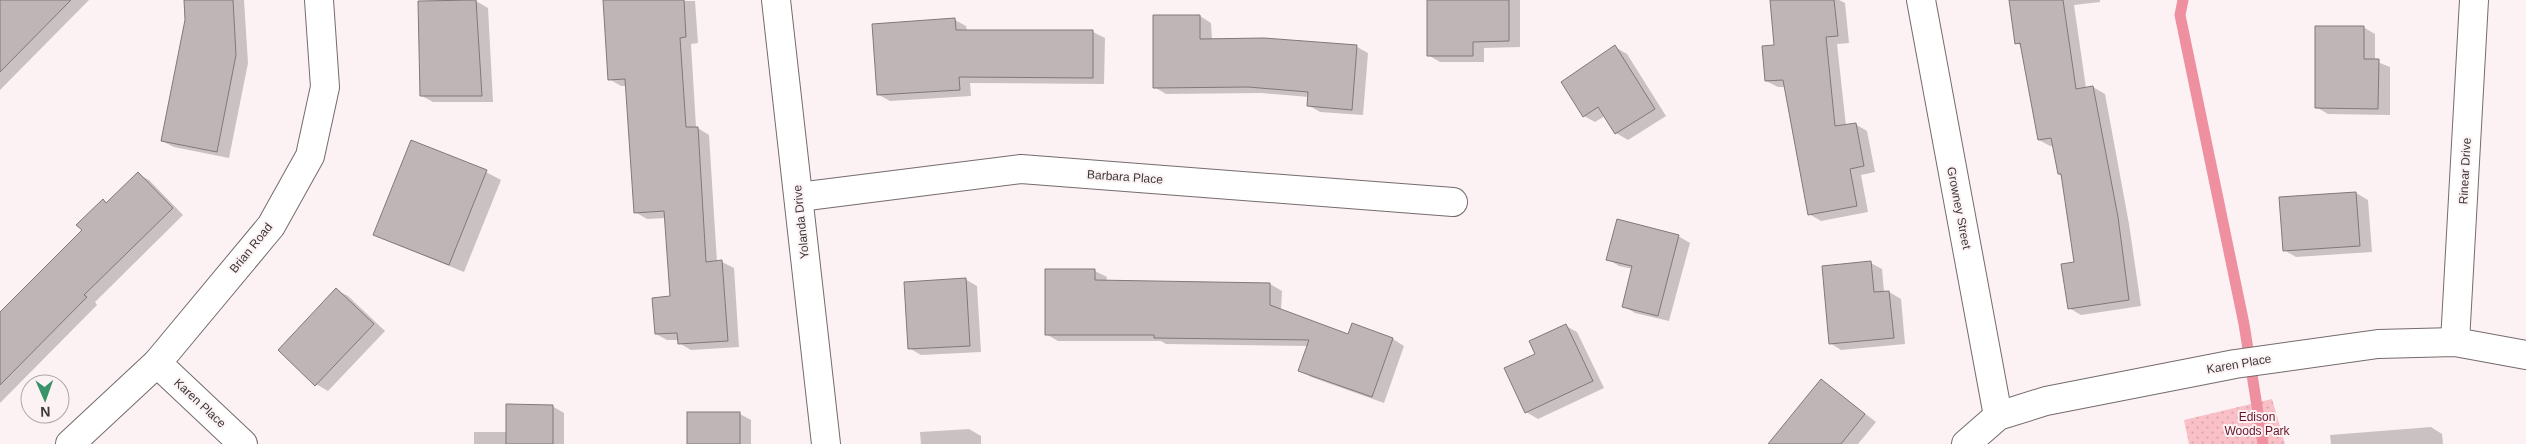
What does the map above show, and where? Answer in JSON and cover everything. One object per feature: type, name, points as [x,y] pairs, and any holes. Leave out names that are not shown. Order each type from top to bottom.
[{"type":"street","name":"Brian Road","points":[[70,444],[157,363],[271,226],[310,156],[325,87],[320,0]]},
{"type":"street","name":"Yolanda Drive","points":[[776,0],[826,444]]},
{"type":"street","name":"Growney Street","points":[[1921,0],[1998,416]]},
{"type":"street","name":"Rinear Drive","points":[[2455,342],[2474,0]]},
{"type":"street","name":"Barbara Place","points":[[799,197],[1020,169],[1453,202]]},
{"type":"street","name":"Karen Place","points":[[1966,444],[1998,416],[2046,401],[2235,364],[2378,344],[2455,342],[2526,355]]},
{"type":"street","name":"Karen Place","points":[[157,363],[244,444]]},
{"type":"green space","name":"Edison Woods Park","points":[[2272,399],[2285,444],[2189,444],[2184,420]]},
{"type":"building","points":[[0,0],[71,0],[0,72]]},
{"type":"building","points":[[184,0],[233,0],[236,55],[217,152],[161,141],[185,20]]},
{"type":"building","points":[[476,0],[482,96],[420,96],[418,1]]},
{"type":"building","points":[[603,0],[684,0],[686,37],[680,38],[686,127],[698,127],[706,262],[722,260],[728,341],[678,344],[677,333],[655,334],[652,298],[670,296],[664,211],[634,213],[625,79],[608,80]]},
{"type":"building","points":[[1427,0],[1509,0],[1509,41],[1473,42],[1473,56],[1427,56]]},
{"type":"building","points":[[1770,0],[1834,0],[1838,36],[1826,37],[1835,126],[1856,123],[1864,166],[1850,169],[1857,206],[1808,215],[1783,80],[1765,81],[1762,46],[1774,45]]},
{"type":"building","points":[[2009,0],[2063,0],[2076,89],[2093,86],[2118,217],[2129,300],[2068,309],[2061,264],[2074,262],[2061,174],[2058,174],[2051,138],[2038,140],[2020,43],[2015,44]]},
{"type":"building","points":[[1153,15],[1200,15],[1200,39],[1264,38],[1357,45],[1352,110],[1307,106],[1308,92],[1248,87],[1153,88]]},
{"type":"building","points":[[955,18],[956,30],[1093,30],[1093,78],[959,77],[960,90],[877,95],[872,24]]},
{"type":"building","points":[[2315,26],[2364,26],[2364,59],[2379,59],[2378,109],[2315,108]]},
{"type":"building","points":[[1615,45],[1655,109],[1615,134],[1598,107],[1583,117],[1561,82]]},
{"type":"building","points":[[411,140],[487,170],[449,265],[373,235]]},
{"type":"building","points":[[138,172],[173,208],[84,295],[87,297],[0,385],[0,312],[82,230],[76,225],[103,199],[106,203]]},
{"type":"building","points":[[2356,192],[2360,246],[2283,251],[2279,197]]},
{"type":"building","points":[[1617,219],[1679,235],[1658,316],[1622,307],[1632,266],[1606,260]]},
{"type":"building","points":[[1871,261],[1874,292],[1889,291],[1894,338],[1829,344],[1822,266]]},
{"type":"building","points":[[1045,269],[1095,269],[1095,280],[1270,283],[1270,305],[1348,334],[1352,323],[1393,338],[1372,397],[1298,371],[1309,340],[1154,338],[1154,335],[1045,335]]},
{"type":"building","points":[[966,278],[970,346],[908,349],[904,282]]},
{"type":"building","points":[[336,288],[374,324],[315,386],[278,350]]},
{"type":"building","points":[[1566,324],[1593,381],[1525,413],[1504,368],[1535,354],[1529,341]]},
{"type":"building","points":[[1821,379],[1865,414],[1841,444],[1768,444]]},
{"type":"building","points":[[506,404],[553,405],[553,444],[506,444]]},
{"type":"building","points":[[687,412],[740,412],[740,444],[687,444]]},
{"type":"waterway","points":[[2183,0],[2180,15],[2244,324],[2263,444]]}]
